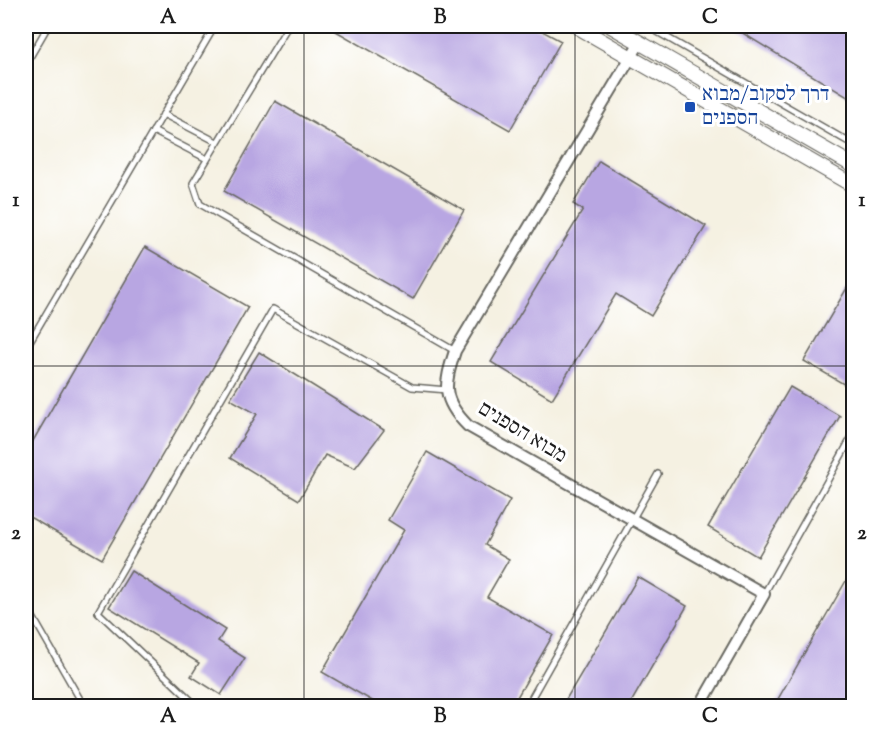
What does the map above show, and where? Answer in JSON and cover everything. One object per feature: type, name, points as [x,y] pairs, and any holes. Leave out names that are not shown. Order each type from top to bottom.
[{"type":"street","points":[[576,26],[854,186]]},
{"type":"street","points":[[611,26],[854,166]]},
{"type":"street","points":[[447,390],[447,376],[455,351],[640,42]]},
{"type":"street","name":"מבוא הספנים","points":[[447,390],[450,404],[457,416],[468,426],[764,594]]},
{"type":"street","points":[[700,706],[764,594]]},
{"type":"lane","points":[[26,63],[48,26]]},
{"type":"lane","points":[[26,348],[215,26]]},
{"type":"lane","points":[[288,26],[193,183],[200,204],[455,351]]},
{"type":"lane","points":[[647,26],[854,145]]},
{"type":"lane","points":[[163,114],[217,142]]},
{"type":"lane","points":[[153,131],[207,159]]},
{"type":"lane","points":[[197,706],[98,612],[273,309],[412,387],[447,390]]},
{"type":"lane","points":[[764,594],[854,433]]},
{"type":"lane","points":[[527,706],[658,474]]},
{"type":"lane","points":[[26,605],[81,701],[89,706]]},
{"type":"building","points":[[327,26],[533,26],[561,41],[510,130]]},
{"type":"building","points":[[731,26],[854,26],[854,101]]},
{"type":"building","points":[[275,101],[464,210],[413,299],[224,191]]},
{"type":"building","points":[[599,161],[706,226],[651,316],[616,294],[552,399],[491,362],[583,210],[573,204]]},
{"type":"building","points":[[145,247],[248,307],[102,559],[26,515],[26,453]]},
{"type":"building","points":[[854,276],[854,390],[804,361]]},
{"type":"building","points":[[259,352],[384,430],[355,468],[325,455],[299,500],[230,458],[257,414],[230,399]]},
{"type":"building","points":[[790,387],[840,416],[758,557],[708,527]]},
{"type":"building","points":[[427,452],[510,500],[485,545],[509,559],[487,597],[553,635],[512,706],[381,706],[322,672],[404,530],[388,520]]},
{"type":"building","points":[[854,567],[854,706],[774,706]]},
{"type":"building","points":[[131,571],[225,630],[218,641],[245,658],[221,695],[191,676],[199,663],[109,607]]},
{"type":"building","points":[[638,577],[687,606],[629,706],[562,706]]},
{"type":"place","name":"דרך לסקוב/מבוא הספנים","points":[[690,107]]}]
